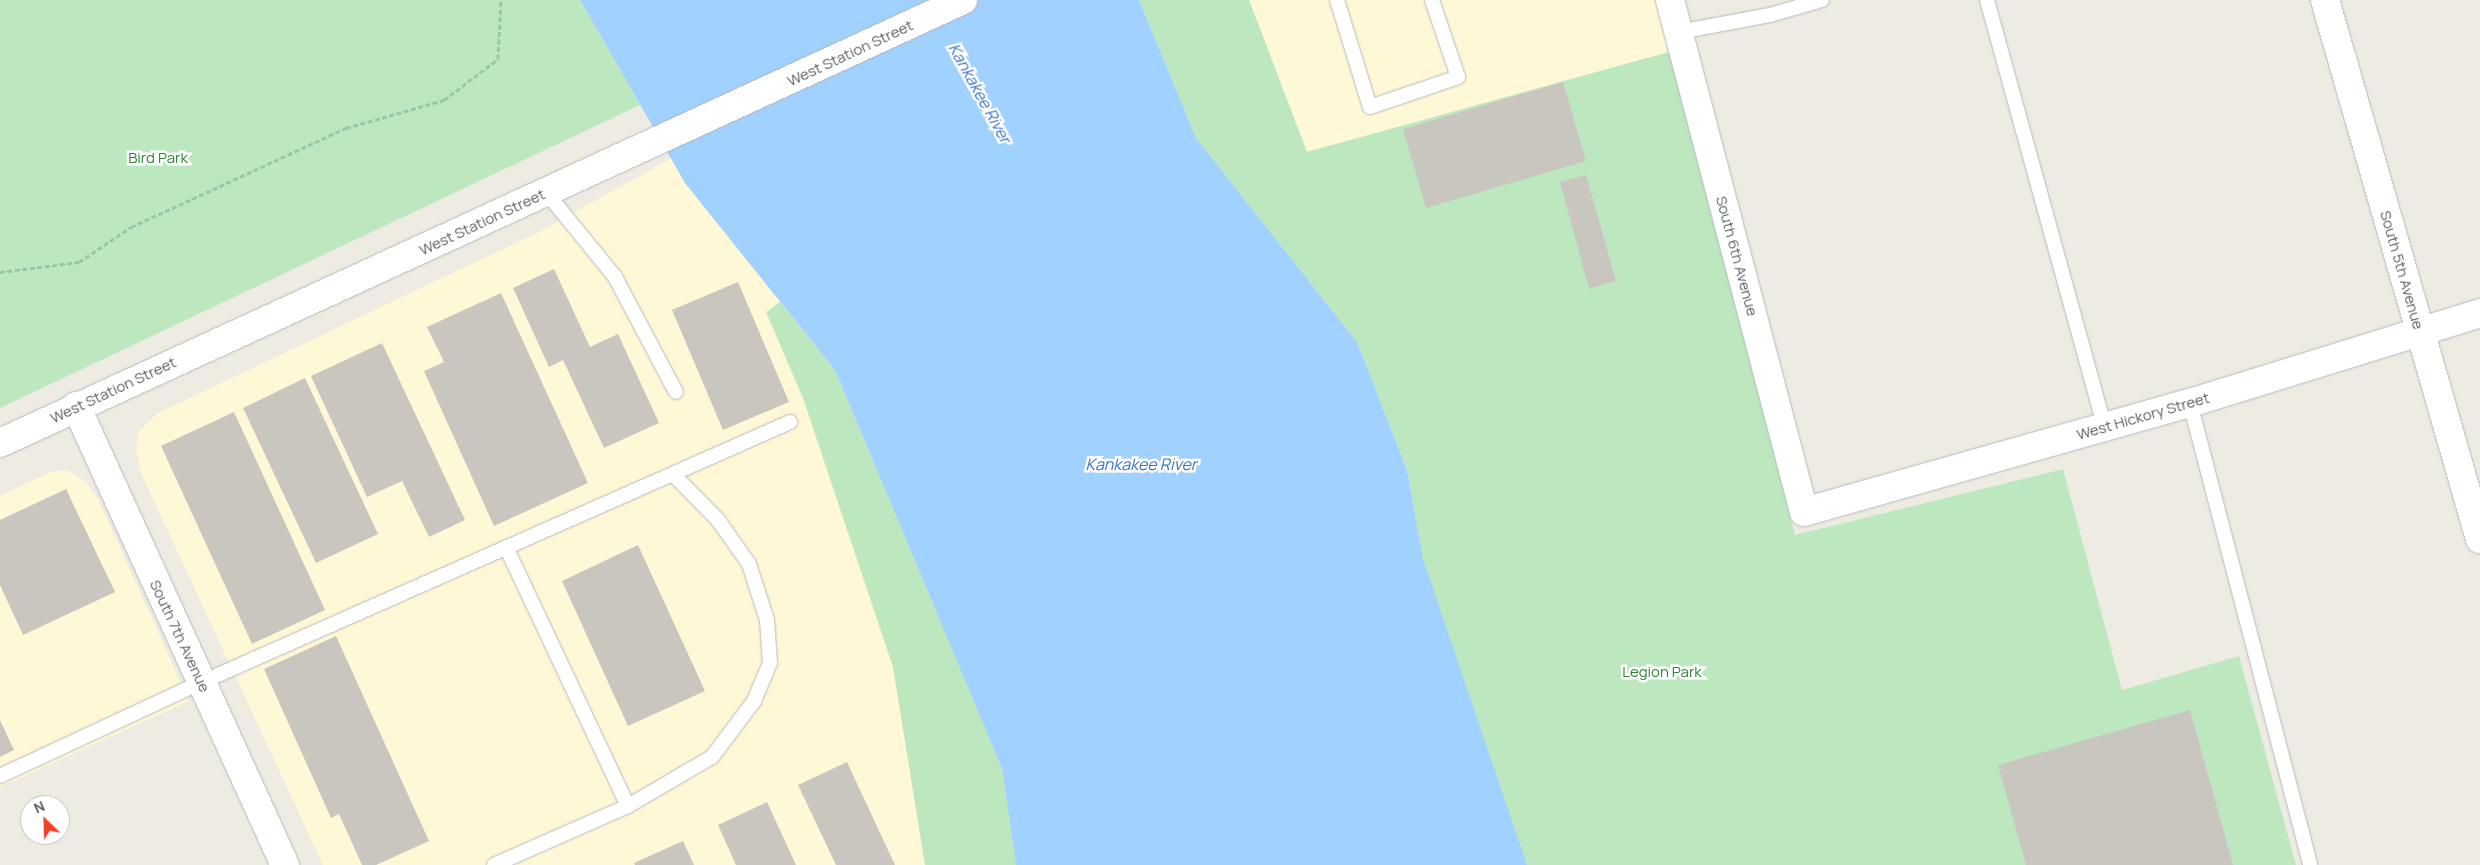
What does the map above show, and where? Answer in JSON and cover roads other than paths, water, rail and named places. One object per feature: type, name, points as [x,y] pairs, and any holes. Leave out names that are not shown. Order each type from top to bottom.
[{"type":"street","name":"West Station Street","points":[[0,443],[76,406],[963,0]]},
{"type":"street","name":"South 6th Avenue","points":[[1670,0],[1804,512]]},
{"type":"street","name":"South 5th Avenue","points":[[2325,0],[2480,539]]},
{"type":"street","name":"West Hickory Street","points":[[1804,512],[2190,403],[2480,313]]},
{"type":"street","name":"South 7th Avenue","points":[[76,406],[285,865]]},
{"type":"lane","points":[[1337,0],[1370,107],[1458,77],[1432,0]]},
{"type":"lane","points":[[1679,32],[1770,15],[1822,0]]},
{"type":"lane","points":[[1987,0],[2105,427]]},
{"type":"lane","points":[[546,192],[615,277],[676,392]]},
{"type":"lane","points":[[2190,403],[2310,865]]},
{"type":"lane","points":[[0,776],[202,682],[790,422]]},
{"type":"lane","points":[[494,865],[628,806],[712,757],[754,700],[770,663],[767,620],[749,564],[718,520],[673,474]]},
{"type":"lane","points":[[506,547],[628,806]]},
{"type":"water","name":"Kankakee River","points":[[580,0],[1139,0],[1196,138],[1357,342],[1407,470],[1423,559],[1527,865],[1016,865],[1002,769],[835,370],[685,183]]},
{"type":"park label","name":"Bird Park","points":[[158,158]]},
{"type":"park label","name":"Legion Park","points":[[1662,672]]}]
